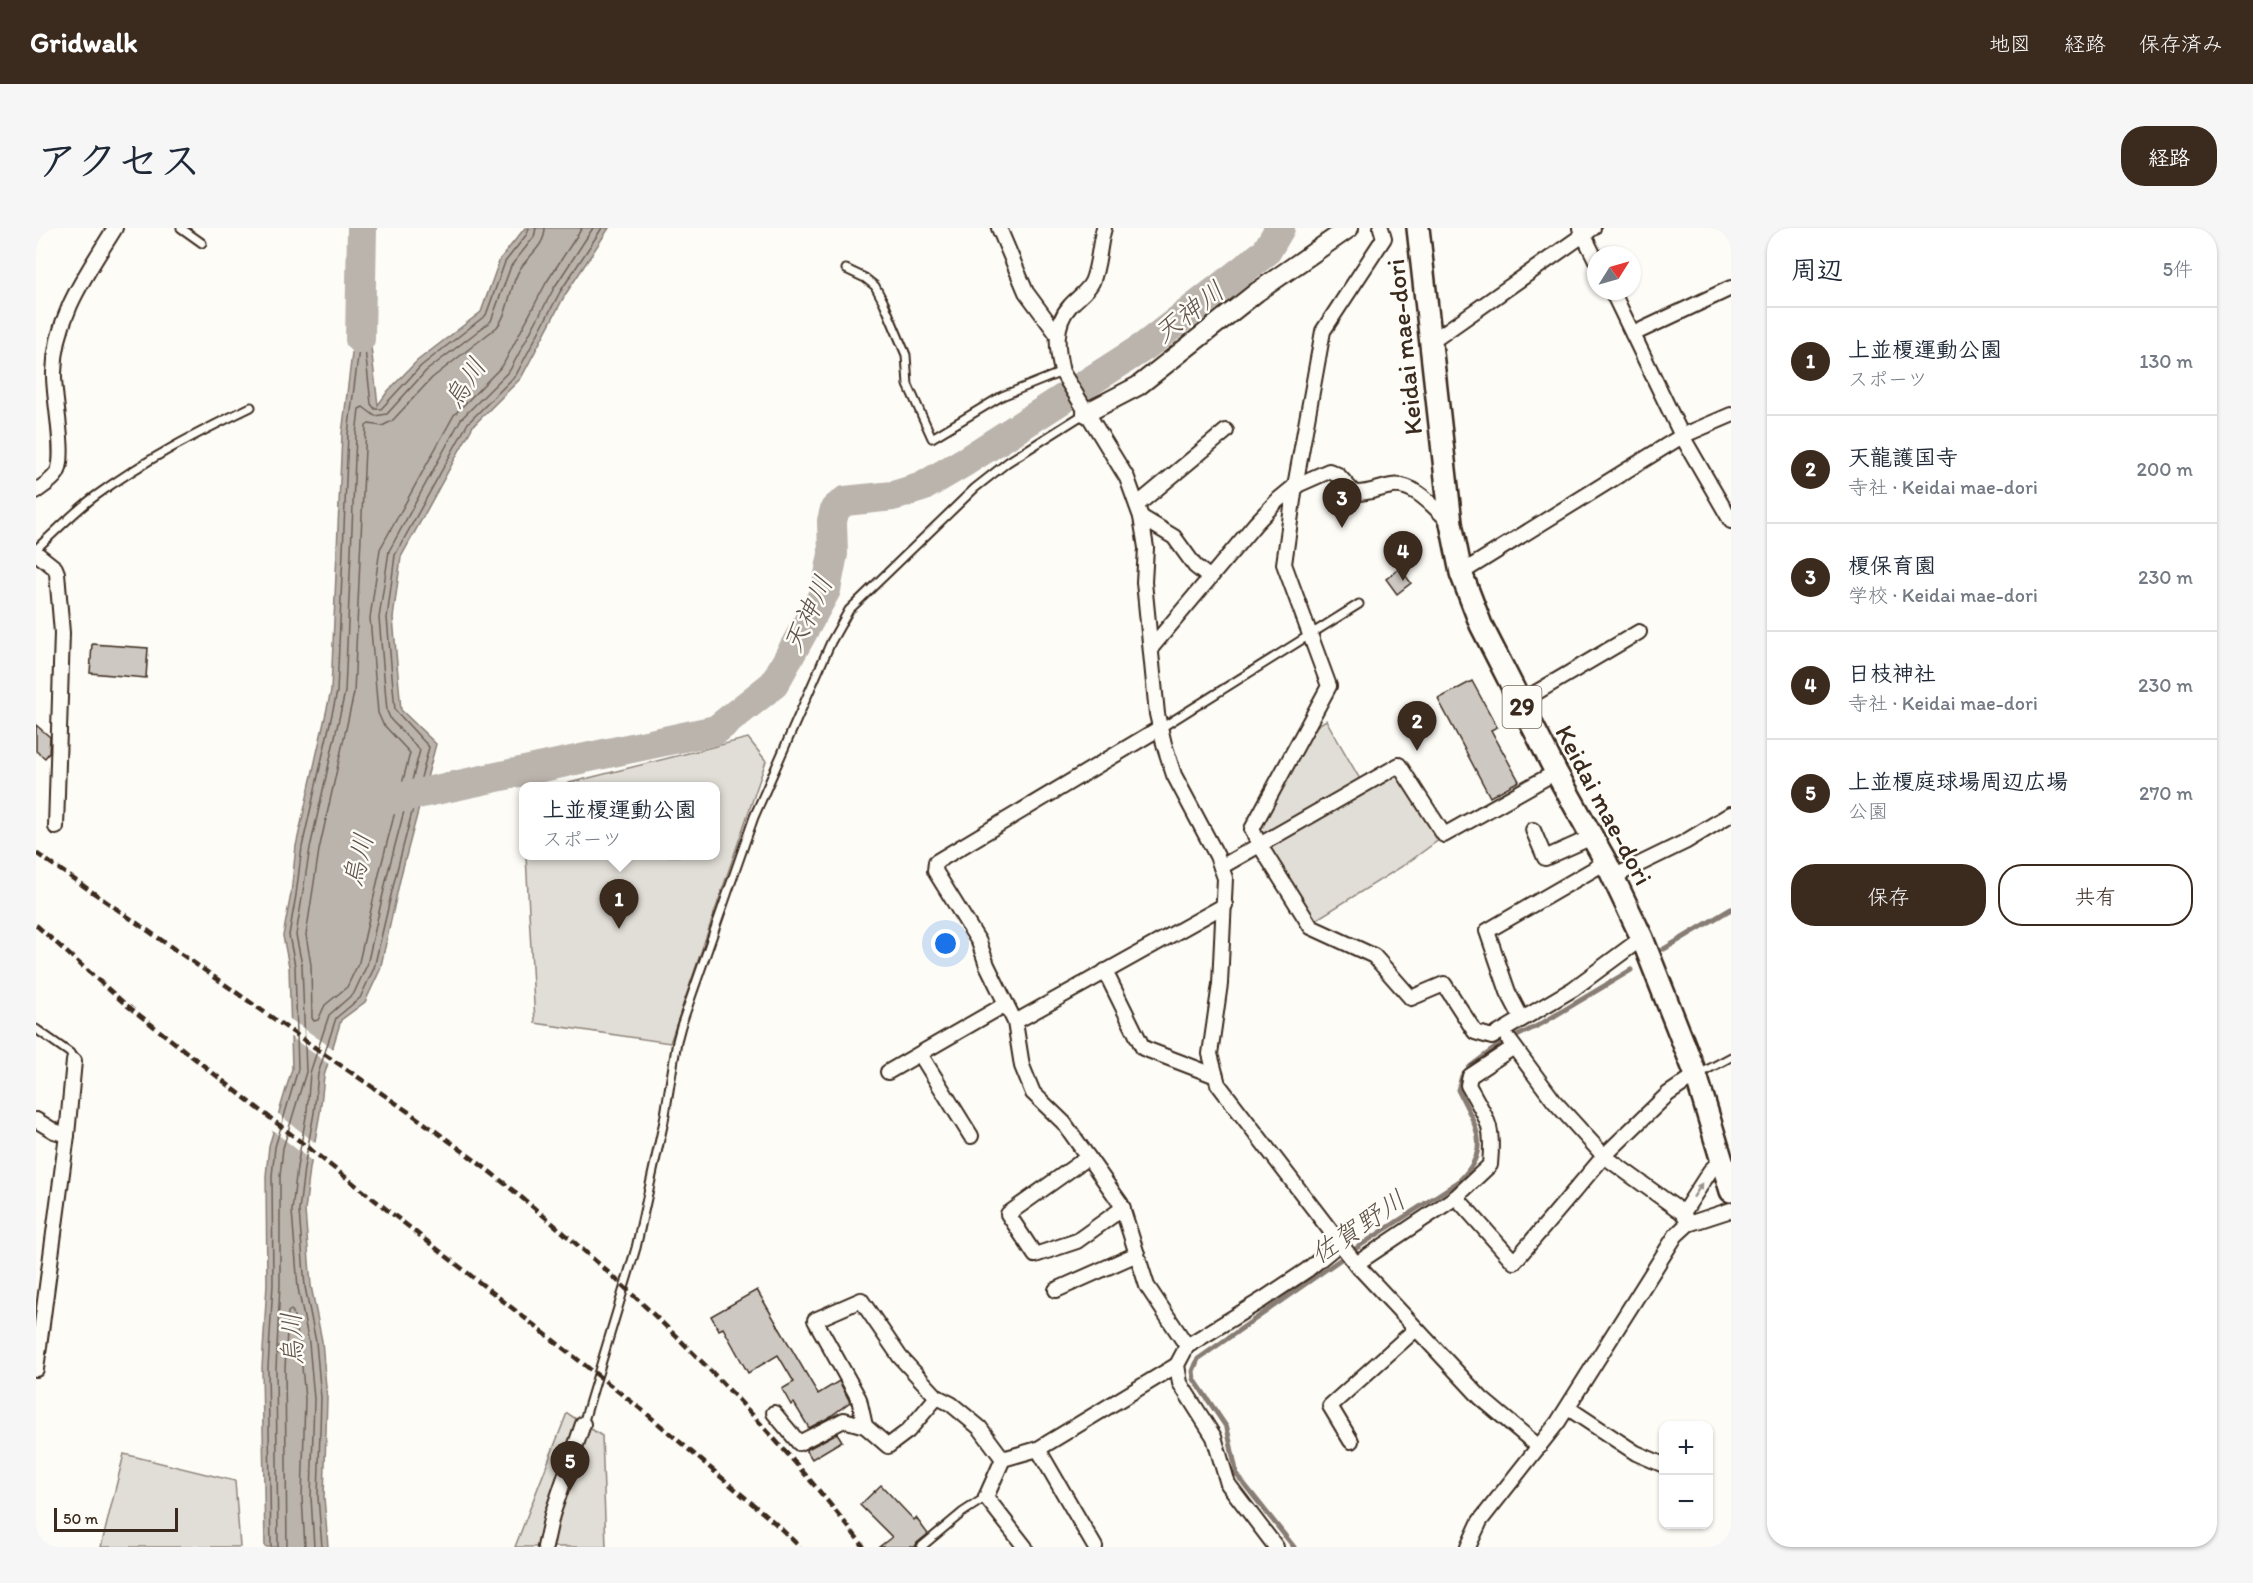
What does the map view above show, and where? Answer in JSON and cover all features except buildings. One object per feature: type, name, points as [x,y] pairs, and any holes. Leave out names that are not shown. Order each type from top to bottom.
[{"type":"main road","name":"Keidai mae-dori","points":[[1418,228],[1451,523],[1461,573],[1481,625],[1556,772],[1609,869],[1642,938],[1696,1075],[1731,1191]]},
{"type":"street","points":[[36,491],[56,474],[59,468],[60,437],[54,377],[54,354],[59,331],[65,313],[115,228]]},
{"type":"street","points":[[999,228],[1026,292],[1057,334],[1064,376],[1127,478],[1139,511],[1146,548],[1144,582],[1160,728],[1174,775],[1225,878],[1220,984],[1210,1054],[1218,1084],[1348,1254],[1481,1398],[1539,1447]]},
{"type":"street","points":[[1057,334],[1063,316],[1088,289],[1095,274],[1104,228]]},
{"type":"street","points":[[1083,408],[1138,386],[1257,292],[1349,228]]},
{"type":"street","points":[[1381,228],[1384,238],[1323,332],[1295,486],[1284,564],[1329,686],[1252,829],[1311,927],[1374,956],[1411,998],[1444,984],[1475,1032],[1508,1039],[1554,1101],[1604,1156],[1685,1218],[1731,1210]]},
{"type":"street","points":[[1431,342],[1586,230],[1591,246]]},
{"type":"street","points":[[1633,334],[1731,288]]},
{"type":"street","points":[[1616,300],[1682,436],[1731,521]]},
{"type":"street","points":[[1461,573],[1682,436],[1731,415]]},
{"type":"street","points":[[1139,511],[1226,431]]},
{"type":"street","points":[[1151,648],[1278,500],[1295,486],[1329,471],[1338,475],[1354,493],[1365,494],[1393,486],[1405,486],[1417,493],[1451,523]]},
{"type":"street","points":[[1139,511],[1174,537],[1195,566],[1210,578]]},
{"type":"street","points":[[36,551],[57,573],[62,633],[56,827]]},
{"type":"street","points":[[1520,702],[1639,632]]},
{"type":"street","points":[[1160,728],[936,862],[935,871],[979,942],[987,965],[1015,1022],[1022,1065],[1033,1093],[1064,1123],[1123,1208],[1147,1286],[1187,1346]]},
{"type":"street","points":[[1221,867],[1399,765],[1444,835],[1556,772]]},
{"type":"street","points":[[1522,1019],[1508,992],[1487,931],[1609,869],[1685,842],[1731,814]]},
{"type":"street","points":[[1533,830],[1545,858],[1592,837]]},
{"type":"street","points":[[1015,1022],[1225,904]]},
{"type":"street","points":[[1025,1547],[986,1497],[1003,1459],[1038,1449],[1177,1365],[1187,1346],[1307,1270],[1348,1254],[1456,1197],[1490,1165],[1492,1136],[1489,1122],[1468,1085],[1470,1076],[1508,1039],[1522,1019],[1573,989],[1642,938]]},
{"type":"street","points":[[1105,971],[1143,1048],[1216,1076]]},
{"type":"street","points":[[888,1072],[1006,1004]]},
{"type":"street","points":[[920,1054],[971,1136]]},
{"type":"street","points":[[36,1369],[39,1328],[67,1135],[74,1061]]},
{"type":"street","points":[[1456,1197],[1514,1262],[1604,1156],[1668,1094],[1696,1075]]},
{"type":"street","points":[[36,1120],[54,1131],[67,1135]]},
{"type":"street","points":[[1088,1157],[1008,1214],[1029,1247],[1035,1255],[1077,1241],[1123,1208]]},
{"type":"street","points":[[1468,1547],[1480,1521],[1568,1408],[1676,1235],[1710,1171],[1722,1159]]},
{"type":"street","points":[[1056,1290],[1137,1254]]},
{"type":"street","points":[[865,1426],[859,1399],[815,1320],[861,1300],[900,1357],[937,1397],[951,1404],[980,1428],[1003,1459]]},
{"type":"street","points":[[1352,1441],[1330,1406],[1416,1329]]},
{"type":"street","points":[[1177,1365],[1180,1383],[1214,1437],[1228,1484],[1276,1547]]},
{"type":"street","points":[[774,1413],[799,1443],[844,1420],[865,1426],[888,1446],[908,1431],[937,1397]]},
{"type":"street","points":[[1568,1408],[1636,1453],[1659,1463]]},
{"type":"street","points":[[545,1547],[552,1515],[583,1424]]},
{"type":"street","points":[[1038,1449],[1095,1547]]},
{"type":"lane","points":[[181,228],[202,243]]},
{"type":"lane","points":[[846,269],[855,272],[875,286],[884,303],[906,355],[908,385],[932,438],[1002,396],[1064,376]]},
{"type":"lane","points":[[36,551],[93,498],[202,431],[251,407]]},
{"type":"lane","points":[[583,1424],[636,1248],[664,1121],[681,1026],[754,817],[831,642],[849,610],[975,488],[1083,408]]},
{"type":"lane","points":[[1160,728],[1359,604]]},
{"type":"lane","points":[[36,1029],[70,1053],[74,1061]]},
{"type":"lane","points":[[1696,1075],[1731,1057]]},
{"type":"lane","points":[[921,1547],[963,1512],[986,1497]]},
{"type":"shaded area","points":[[1326,720],[1361,781],[1263,837],[1260,830],[1312,729]]},
{"type":"shaded area","points":[[748,738],[766,761],[670,1043],[535,1023],[526,860],[720,860],[720,782],[573,782]]},
{"type":"shaded area","points":[[1398,774],[1440,839],[1406,864],[1314,921],[1268,845]]},
{"type":"shaded area","points":[[567,1413],[602,1436],[606,1547],[515,1547]]},
{"type":"shaded area","points":[[124,1454],[235,1481],[240,1547],[101,1547]]},
{"type":"water","name":"烏川","points":[[525,228],[609,228],[565,295],[521,378],[473,426],[401,557],[393,618],[401,710],[436,744],[401,875],[380,970],[365,1002],[341,1020],[324,1076],[310,1168],[305,1211],[311,1286],[322,1341],[327,1398],[324,1497],[328,1547],[265,1547],[262,1368],[267,1284],[266,1176],[269,1146],[292,1069],[289,966],[283,936],[291,894],[296,846],[331,691],[342,434],[359,297],[370,339],[378,405],[388,391],[417,361],[481,312],[500,259]]},
{"type":"pier","points":[[287,1017],[335,1050],[330,1065],[288,1035]]},
{"type":"pier","points":[[276,1112],[318,1145],[314,1163],[271,1129]]},
{"type":"waterway","points":[[360,339],[362,228]]},
{"type":"waterway","name":"天神川","points":[[384,801],[716,730],[774,684],[826,590],[833,554],[832,521],[835,509],[845,501],[893,496],[922,487],[966,461],[1145,346],[1266,252],[1280,228]]},
{"type":"waterway","name":"佐賀野川","points":[[1664,949],[1731,909]]},
{"type":"waterway","name":"佐賀野川","points":[[1294,1547],[1237,1475],[1227,1428],[1194,1379],[1193,1371],[1198,1359],[1361,1245],[1458,1182],[1469,1170],[1478,1148],[1475,1126],[1458,1090],[1462,1076],[1471,1066],[1499,1045],[1541,1024],[1631,970]]},
{"type":"railway","points":[[36,853],[426,1124],[521,1197],[614,1277],[702,1362],[786,1452],[864,1547]]},
{"type":"railway","points":[[36,925],[124,1003],[647,1414],[800,1547]]},
{"type":"place","name":"榎保育園","points":[[1342,528]]},
{"type":"place","name":"日枝神社","points":[[1403,581]]},
{"type":"place","name":"天龍護国寺","points":[[1417,751]]},
{"type":"place","name":"上並榎運動公園","points":[[619,929]]},
{"type":"place","name":"上並榎庭球場周辺広場","points":[[570,1491]]}]
